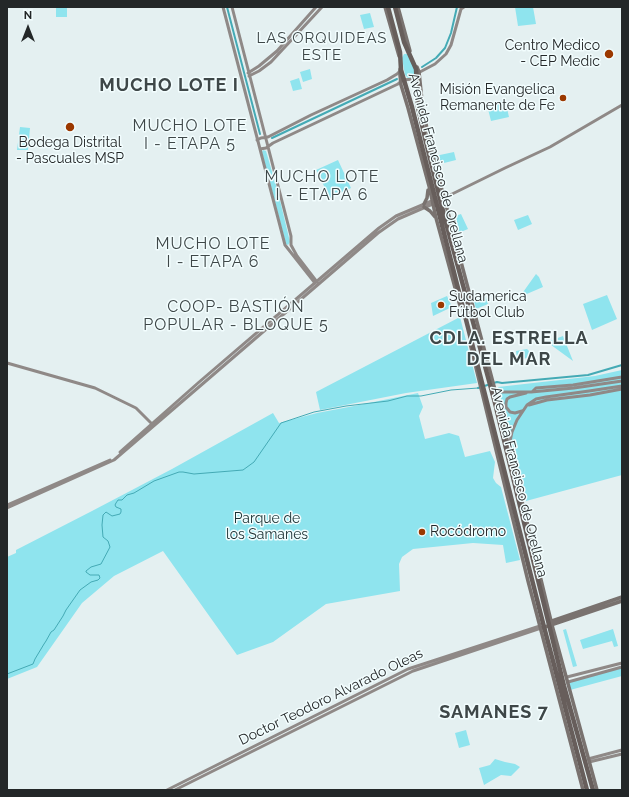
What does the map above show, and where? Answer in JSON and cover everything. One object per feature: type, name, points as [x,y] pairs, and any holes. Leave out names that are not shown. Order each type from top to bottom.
[{"type":"highway","name":"Avenida Francisco de Orellana","points":[[387,7],[399,50],[403,80],[494,390],[495,403],[546,625],[577,729],[593,790]]},
{"type":"highway","name":"Avenida Francisco de Orellana","points":[[397,7],[404,42],[418,74],[418,107],[439,199],[442,224],[481,382],[493,422],[546,625],[587,790]]},
{"type":"highway","points":[[400,61],[400,55],[403,53],[407,53],[409,55]]},
{"type":"highway","points":[[441,236],[442,224]]},
{"type":"highway","points":[[459,271],[467,283]]},
{"type":"highway","points":[[494,390],[495,403]]},
{"type":"highway","points":[[486,411],[493,422]]},
{"type":"highway","points":[[577,729],[582,734]]},
{"type":"main road","name":"Avenida Francisco de Orellana","points":[[397,7],[414,62]]},
{"type":"main road","name":"Avenida Francisco de Orellana","points":[[400,61],[400,72],[408,108],[429,186],[439,199],[467,283],[490,379]]},
{"type":"main road","points":[[429,186],[424,206],[436,218]]},
{"type":"main road","name":"Avenida Francisco de Orellana","points":[[439,199],[436,218],[481,382]]},
{"type":"main road","name":"Avenida Francisco de Orellana","points":[[483,389],[486,411],[546,625],[567,680],[597,790]]},
{"type":"main road","name":"Avenida Francisco de Orellana","points":[[494,390],[509,448],[546,625],[583,790]]},
{"type":"main road","name":"Doctor Teodoro Alvarado Oleas","points":[[546,625],[622,597]]},
{"type":"main road","name":"Doctor Teodoro Alvarado Oleas","points":[[546,625],[622,601]]},
{"type":"street","points":[[223,7],[285,245],[317,283]]},
{"type":"street","points":[[232,7],[248,75],[291,236],[291,245],[297,256],[317,283]]},
{"type":"street","points":[[248,75],[259,71],[271,62],[278,53],[282,44],[315,7],[318,8],[318,11]]},
{"type":"street","points":[[278,53],[286,47],[322,7]]},
{"type":"street","points":[[260,148],[264,149],[272,143],[403,80],[413,79],[418,74],[436,64],[446,54],[451,45],[461,8],[463,7]]},
{"type":"street","points":[[282,44],[286,47]]},
{"type":"street","points":[[257,140],[265,138],[387,80],[400,72]]},
{"type":"street","points":[[7,508],[114,460],[205,377],[389,224],[550,147],[622,105]]},
{"type":"street","points":[[7,363],[95,388],[136,408],[152,425]]},
{"type":"street","points":[[531,392],[536,388],[580,384],[622,377]]},
{"type":"street","points":[[494,390],[502,392],[531,392],[574,388],[622,380]]},
{"type":"street","points":[[509,448],[514,425],[527,405],[536,399],[622,386]]},
{"type":"street","points":[[527,405],[546,400],[590,395],[622,389]]},
{"type":"street","points":[[523,410],[517,413],[510,412],[506,407],[506,403],[507,399],[510,397],[527,392]]},
{"type":"street","points":[[7,505],[113,458],[152,425]]},
{"type":"street","name":"Doctor Teodoro Alvarado Oleas","points":[[167,790],[351,697],[394,678],[546,625]]},
{"type":"street","points":[[604,670],[622,663]]},
{"type":"street","points":[[567,680],[604,670],[622,667]]},
{"type":"street","name":"Doctor Teodoro Alvarado Oleas","points":[[175,790],[394,678]]},
{"type":"street","points":[[589,761],[622,750]]},
{"type":"street","points":[[589,761],[622,754]]},
{"type":"green space","points":[[56,7],[67,7],[67,17],[56,17]]},
{"type":"green space","points":[[515,7],[533,7],[536,24],[518,26]]},
{"type":"green space","points":[[370,13],[374,27],[364,29],[360,15]]},
{"type":"green space","points":[[404,54],[407,54],[414,67],[415,74],[413,78],[408,78],[405,75],[402,58]]},
{"type":"green space","points":[[310,69],[312,79],[303,82],[300,72]]},
{"type":"green space","points":[[299,78],[302,89],[293,91],[290,81]]},
{"type":"green space","points":[[505,100],[509,117],[491,121],[487,105]]},
{"type":"green space","points":[[20,127],[30,128],[28,150],[17,150]]},
{"type":"green space","points":[[263,150],[266,151],[278,192],[290,242],[288,245],[286,244],[262,152]]},
{"type":"green space","points":[[454,152],[456,160],[440,164],[442,172],[439,173],[435,156]]},
{"type":"green space","points":[[338,160],[351,188],[330,198],[316,170]]},
{"type":"green space","points":[[461,214],[468,229],[456,234],[452,217]]},
{"type":"green space","points":[[528,215],[532,224],[518,230],[514,220]]},
{"type":"green space","points":[[536,274],[539,277],[543,287],[522,296],[521,295]]},
{"type":"green space","points":[[485,295],[488,304],[476,309],[474,301]]},
{"type":"green space","points":[[607,295],[617,319],[592,330],[583,304]]},
{"type":"green space","name":"Sudamerica Fútbol Club","points":[[447,296],[452,307],[433,316],[431,303]]},
{"type":"green space","points":[[460,317],[477,383],[406,393],[320,410],[316,392]]},
{"type":"green space","points":[[563,336],[573,361],[547,342]]},
{"type":"green space","points":[[527,349],[534,356],[517,360],[516,351]]},
{"type":"green space","points":[[622,370],[622,475],[526,501],[498,387],[595,376]]},
{"type":"green space","name":"Parque de los Samanes","points":[[418,393],[423,407],[419,416],[425,439],[449,433],[459,436],[465,457],[490,451],[495,462],[493,478],[501,487],[520,560],[506,563],[503,545],[473,543],[413,549],[402,557],[399,564],[400,591],[326,604],[273,642],[237,655],[163,551],[114,576],[82,603],[37,667],[7,679],[7,557],[16,553],[16,550],[172,469],[273,413],[279,423],[317,413]]},
{"type":"green space","points":[[566,629],[577,666],[573,667],[563,630]]},
{"type":"green space","points":[[613,629],[618,646],[614,647],[612,641],[583,649],[580,640]]},
{"type":"green space","points":[[622,667],[622,676],[570,690],[568,682]]},
{"type":"green space","points":[[466,730],[470,745],[459,748],[455,733]]},
{"type":"green space","points":[[495,759],[515,764],[520,767],[511,776],[501,775],[484,785],[479,768],[490,765]]},
{"type":"waterway","points":[[227,7],[260,134]]},
{"type":"waterway","points":[[422,67],[436,58],[445,48],[451,33],[457,7]]},
{"type":"waterway","points":[[272,138],[397,79]]},
{"type":"waterway","points":[[478,388],[497,382],[502,383],[588,375],[622,365]]},
{"type":"waterway","points":[[7,674],[33,664],[51,632],[54,630],[80,590],[91,582],[100,578],[99,575],[90,575],[86,571],[91,567],[101,564],[110,547],[108,541],[103,537],[103,515],[106,512],[112,516],[120,514],[121,509],[115,505],[118,500],[122,500],[127,495],[134,493],[154,481],[179,472],[194,474],[243,470],[254,462],[281,423],[314,412],[346,406],[388,401],[407,396],[421,396],[451,390],[478,388]]},
{"type":"place","name":"Centro Medico - CEP Medic","points":[[609,54]]},
{"type":"place","name":"Misión Evangelica Remanente de Fe","points":[[563,98]]},
{"type":"place","name":"Bodega Distrital - Pascuales MSP","points":[[70,127]]},
{"type":"place","name":"Sudamerica Fútbol Club","points":[[441,305]]},
{"type":"place","name":"Rocódromo","points":[[422,532]]},
{"type":"district","name":"LAS ORQUIDEAS ESTE","points":[[322,46]]},
{"type":"district","name":"MUCHO LOTE I","points":[[169,86]]},
{"type":"district","name":"MUCHO LOTE I - ETAPA 5","points":[[190,135]]},
{"type":"district","name":"MUCHO LOTE I - ETAPA 6","points":[[322,186]]},
{"type":"district","name":"MUCHO LOTE I - ETAPA 6","points":[[213,253]]},
{"type":"district","name":"COOP- BASTIÓN POPULAR - BLOQUE 5","points":[[236,316]]},
{"type":"district","name":"CDLA. ESTRELLA DEL MAR","points":[[509,349]]},
{"type":"district","name":"SAMANES 7","points":[[494,713]]}]
